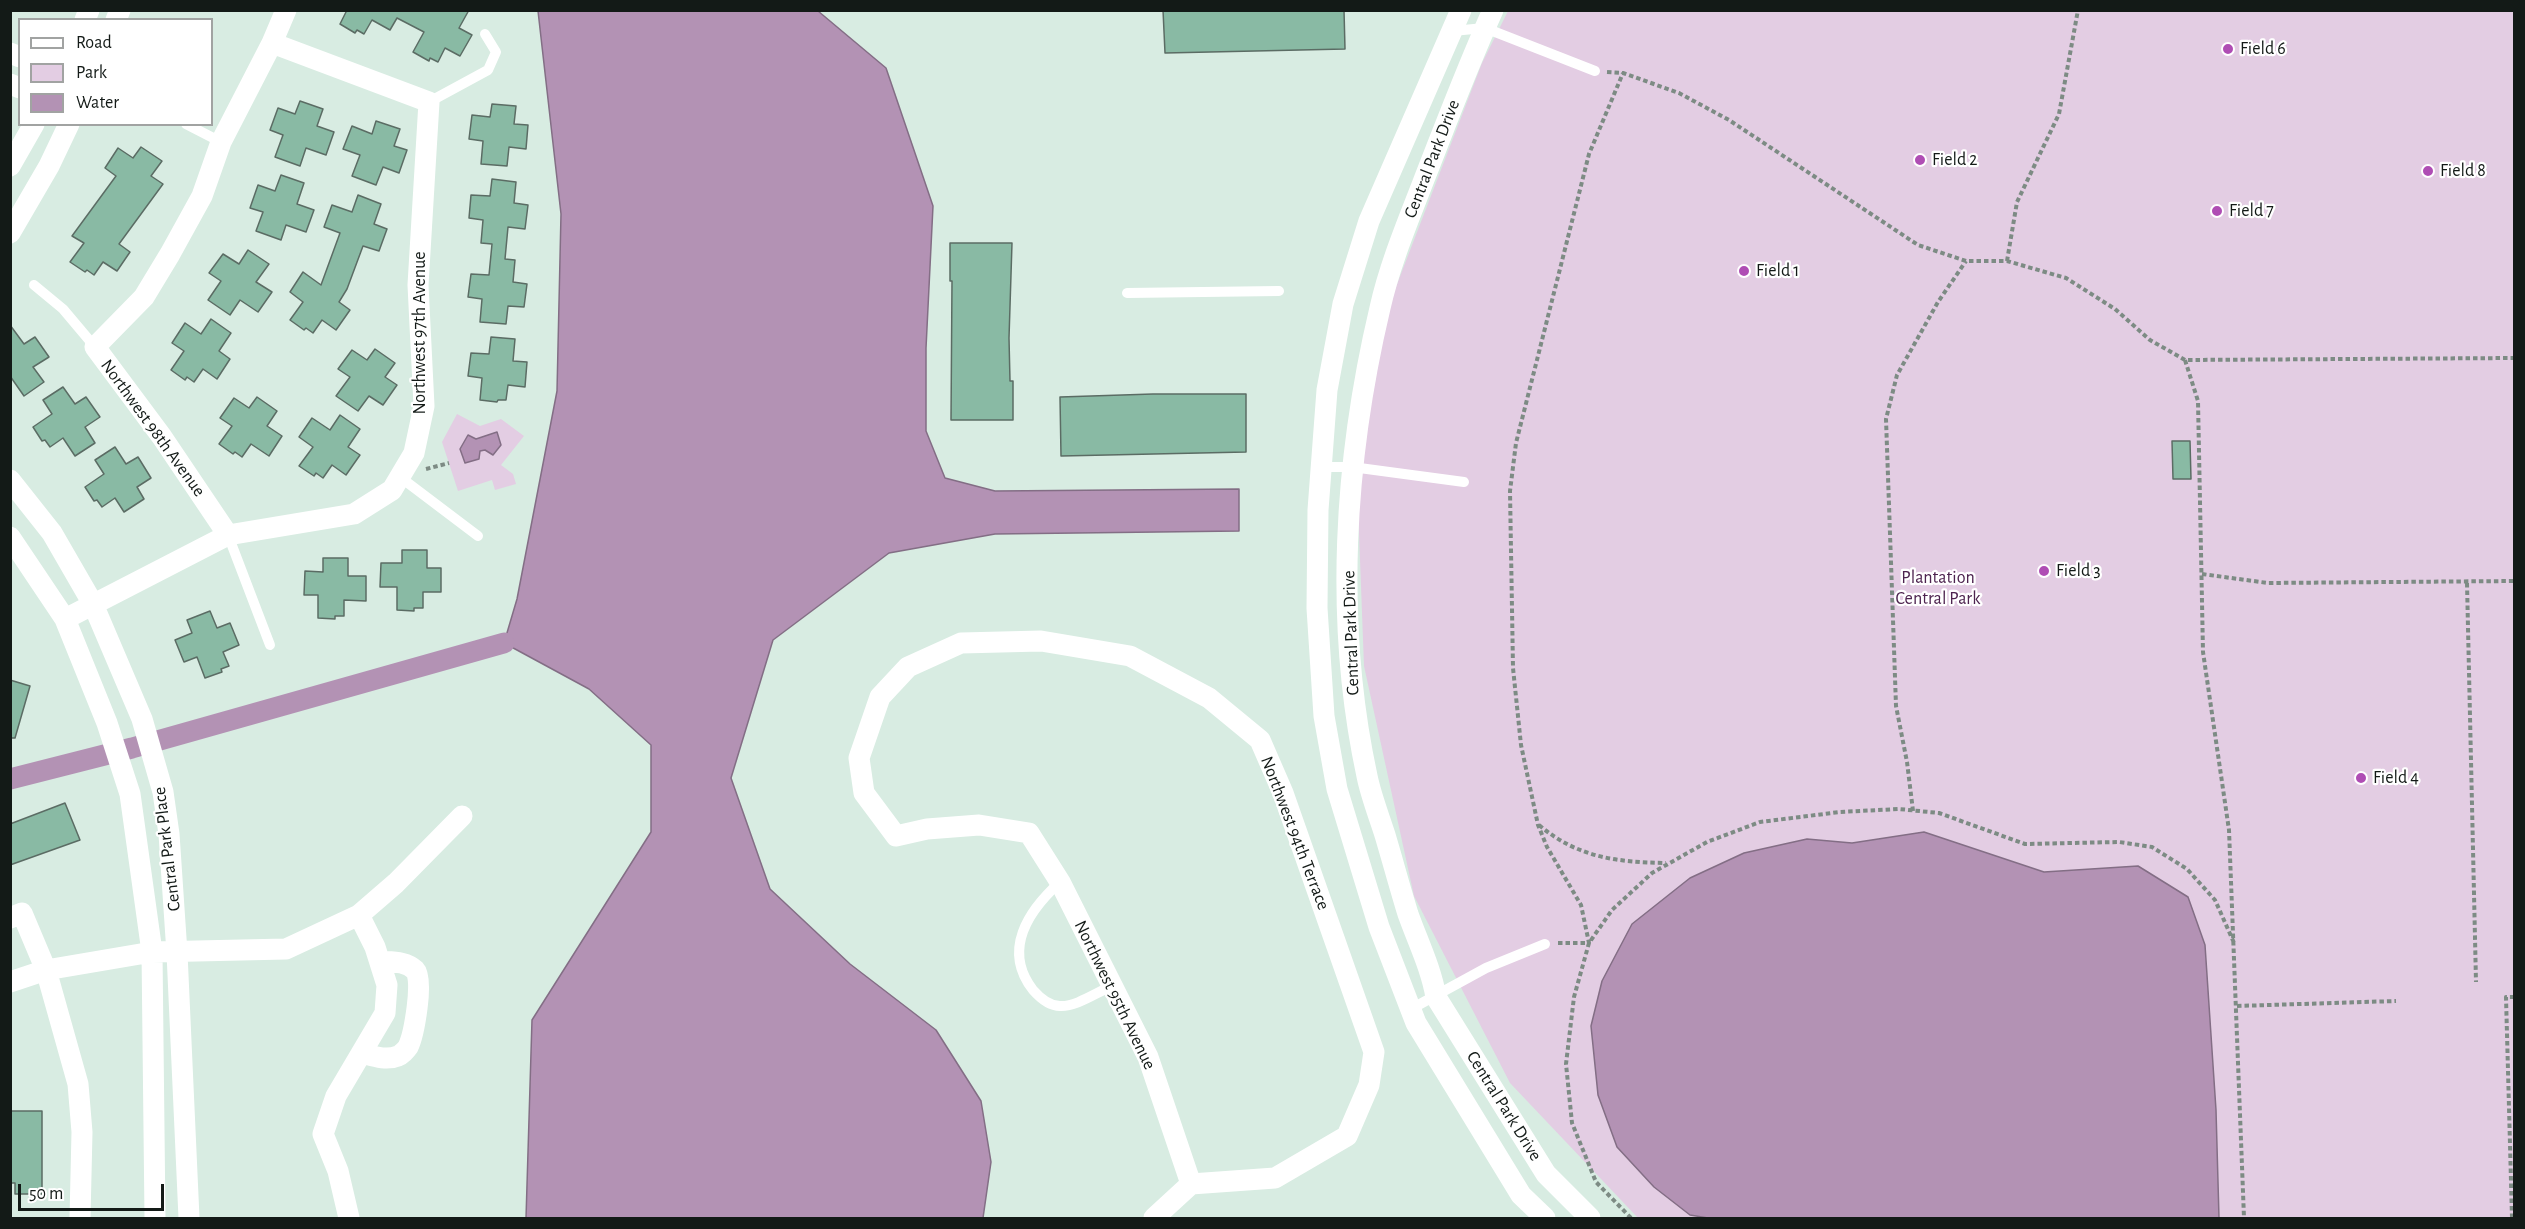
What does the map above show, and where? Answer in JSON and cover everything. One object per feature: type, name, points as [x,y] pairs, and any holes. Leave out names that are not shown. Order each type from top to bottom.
[{"type":"street","name":"Northwest 98th Avenue","points":[[228,535],[162,437],[95,347],[144,297],[202,196],[221,142],[272,43],[286,10]]},
{"type":"street","name":"Central Park Drive","points":[[1461,10],[1369,221],[1343,304],[1327,390],[1321,467],[1317,608],[1324,717],[1337,789],[1379,927],[1416,1023],[1521,1195],[1545,1218]]},
{"type":"street","name":"Central Park Drive","points":[[1489,19],[1408,223],[1380,305],[1362,392],[1352,467],[1348,603],[1354,710],[1367,779],[1408,914],[1433,979],[1436,997],[1546,1174],[1590,1218]]},
{"type":"street","points":[[272,43],[429,102]]},
{"type":"street","name":"Northwest 97th Avenue","points":[[65,619],[228,535],[354,514],[392,490],[414,453],[424,406],[418,285],[429,102]]},
{"type":"street","points":[[10,166],[33,126]]},
{"type":"street","points":[[10,233],[49,166],[68,126]]},
{"type":"street","name":"Central Park Place","points":[[10,480],[51,533],[93,603],[142,719],[163,792],[169,834],[177,953],[189,1218]]},
{"type":"street","name":"Central Park Place","points":[[10,537],[65,619],[107,723],[130,794],[152,952],[155,1218]]},
{"type":"street","name":"Northwest 94th Terrace","points":[[1029,833],[979,825],[927,829],[896,836],[864,793],[859,758],[880,697],[908,667],[961,643],[1041,641],[1130,656],[1209,698],[1260,740],[1283,793],[1374,1052],[1369,1085],[1347,1136],[1275,1178],[1191,1184]]},
{"type":"street","points":[[10,982],[46,970],[152,952],[286,949],[359,915],[396,883],[462,816]]},
{"type":"street","name":"Northwest 95th Avenue","points":[[1029,833],[1060,882],[1148,1057],[1191,1184]]},
{"type":"street","points":[[10,918],[21,913],[46,970],[78,1084],[82,1132],[80,1218]]},
{"type":"street","points":[[349,1218],[338,1171],[323,1134],[336,1096],[385,1013],[387,985],[375,947],[359,915]]},
{"type":"street","points":[[362,1053],[387,1059],[399,1056],[408,1048],[417,1004],[420,980],[416,971],[405,963],[380,962]]},
{"type":"street","points":[[1154,1218],[1191,1184]]},
{"type":"lane","points":[[1452,31],[1489,19],[1595,71]]},
{"type":"lane","points":[[429,102],[488,70],[496,52],[485,34]]},
{"type":"lane","points":[[190,126],[221,142]]},
{"type":"lane","points":[[34,285],[63,309],[95,347]]},
{"type":"lane","points":[[1127,293],[1278,291]]},
{"type":"lane","points":[[1321,467],[1352,467],[1464,482]]},
{"type":"lane","points":[[400,477],[478,536]]},
{"type":"lane","points":[[228,535],[270,645]]},
{"type":"lane","points":[[1060,882],[1040,900],[1017,949],[1019,964],[1026,981],[1039,998],[1061,1007],[1112,986]]},
{"type":"lane","points":[[1410,1009],[1486,968],[1545,944]]},
{"type":"path","points":[[2007,261],[2018,202],[2059,114],[2078,10]]},
{"type":"path","points":[[1595,71],[1623,73],[1679,93],[1729,120],[1918,245],[1966,261],[2007,261],[2066,278],[2115,309],[2150,340],[2185,360],[2514,358]]},
{"type":"path","points":[[1589,943],[1581,905],[1547,847],[1538,825],[1521,745],[1513,668],[1510,490],[1516,443],[1589,154],[1623,73]]},
{"type":"path","points":[[1913,811],[1907,762],[1896,706],[1886,419],[1897,375],[1938,302],[1966,261]]},
{"type":"path","points":[[2185,360],[2198,401],[2203,652],[2229,830],[2244,1218]]},
{"type":"path","points":[[2202,574],[2268,583],[2514,582]]},
{"type":"path","points":[[2467,583],[2475,982]]},
{"type":"path","points":[[1631,1218],[1596,1182],[1572,1123],[1566,1064],[1574,997],[1589,943],[1612,910],[1652,873],[1707,842],[1760,822],[1840,812],[1899,809],[1939,813],[2025,844],[2119,842],[2152,847],[2187,869],[2215,900],[2235,945]]},
{"type":"path","points":[[1538,825],[1558,841],[1584,853],[1614,860],[1669,863]]},
{"type":"path","points":[[1545,944],[1589,943]]},
{"type":"path","points":[[2512,1218],[2506,997],[2514,997]]},
{"type":"path","points":[[2237,1006],[2396,1000]]},
{"type":"green space","name":"Plantation Central Park","points":[[1508,11],[2514,11],[2514,1218],[1638,1218],[1510,1083],[1414,896],[1364,666],[1357,480],[1389,305],[1482,63]]},
{"type":"green space","points":[[457,414],[480,426],[501,419],[524,436],[501,465],[513,474],[516,484],[495,490],[492,480],[458,491],[442,442]]},
{"type":"water","points":[[538,11],[818,11],[886,68],[933,206],[926,348],[926,431],[945,478],[995,491],[1239,489],[1239,531],[995,534],[889,553],[773,640],[731,778],[770,889],[850,964],[936,1030],[981,1101],[991,1162],[983,1218],[526,1218],[532,1020],[651,832],[651,745],[589,689],[504,643],[517,599],[557,391],[561,214]]},
{"type":"water","points":[[497,432],[501,445],[493,455],[485,450],[480,451],[479,459],[465,463],[460,449],[468,435],[476,439]]},
{"type":"water","points":[[1924,832],[2044,872],[2138,866],[2188,897],[2205,945],[2216,1110],[2219,1218],[1708,1218],[1690,1215],[1654,1187],[1617,1147],[1598,1095],[1591,1026],[1602,981],[1632,924],[1690,878],[1744,853],[1807,839],[1852,843]]},
{"type":"building","points":[[347,10],[469,10],[459,28],[472,35],[460,56],[445,48],[438,62],[430,58],[429,61],[413,52],[424,32],[397,18],[390,30],[372,20],[364,34],[357,30],[355,33],[340,24]]},
{"type":"building","points":[[1163,10],[1344,10],[1345,49],[1165,53]]},
{"type":"building","points":[[300,101],[323,109],[317,126],[334,132],[326,155],[306,148],[300,166],[275,157],[283,135],[270,130],[278,108],[295,114]]},
{"type":"building","points":[[492,104],[516,106],[514,124],[528,125],[526,149],[509,147],[507,166],[481,164],[483,141],[469,139],[472,115],[490,117]]},
{"type":"building","points":[[376,121],[400,129],[394,146],[407,150],[399,173],[383,167],[376,185],[352,176],[360,155],[343,149],[352,126],[372,134]]},
{"type":"building","points":[[141,147],[162,161],[151,176],[163,184],[119,244],[130,252],[117,271],[103,262],[94,275],[87,270],[85,272],[70,262],[84,243],[72,236],[116,176],[105,168],[118,148],[133,158]]},
{"type":"building","points":[[281,175],[304,183],[297,204],[314,210],[306,232],[286,225],[281,240],[256,231],[263,212],[250,208],[258,185],[275,191]]},
{"type":"building","points":[[492,179],[516,182],[514,203],[528,205],[525,229],[508,227],[505,259],[515,260],[513,282],[527,284],[524,307],[508,306],[506,324],[480,322],[482,299],[468,297],[471,274],[489,275],[492,244],[481,243],[483,220],[469,218],[471,195],[490,196]]},
{"type":"building","points":[[358,195],[381,204],[374,224],[387,229],[379,251],[363,246],[347,289],[339,302],[350,310],[336,330],[322,320],[313,333],[306,328],[304,330],[290,320],[303,302],[290,292],[303,272],[321,285],[340,233],[324,227],[332,205],[352,212]]},
{"type":"building","points":[[950,243],[1012,243],[1009,338],[1010,381],[1013,381],[1013,420],[951,420]]},
{"type":"building","points":[[248,250],[269,264],[256,282],[272,292],[258,312],[240,300],[230,315],[208,300],[221,281],[209,273],[223,254],[239,264]]},
{"type":"building","points":[[211,319],[231,333],[219,351],[230,359],[217,379],[203,369],[194,382],[187,377],[185,380],[171,370],[184,351],[172,343],[185,323],[201,334]]},
{"type":"building","points":[[10,325],[24,344],[35,337],[49,357],[33,367],[44,382],[24,396],[10,376]]},
{"type":"building","points":[[491,337],[515,339],[513,361],[527,362],[525,387],[508,385],[506,400],[497,402],[480,400],[482,378],[468,376],[471,353],[489,354]]},
{"type":"building","points":[[375,349],[395,363],[385,377],[397,385],[383,405],[369,396],[358,411],[336,396],[350,377],[338,369],[352,350],[367,360]]},
{"type":"building","points":[[63,387],[75,404],[86,397],[100,417],[85,427],[95,443],[75,456],[63,438],[50,447],[45,440],[42,441],[33,427],[52,414],[43,400]]},
{"type":"building","points":[[1246,394],[1246,452],[1061,456],[1060,397]]},
{"type":"building","points":[[257,397],[277,411],[267,426],[282,436],[269,456],[251,444],[242,457],[235,452],[233,454],[219,444],[232,426],[220,418],[234,398],[249,408]]},
{"type":"building","points":[[340,415],[360,429],[348,447],[360,455],[346,475],[332,465],[323,478],[316,473],[314,476],[299,466],[313,447],[299,437],[312,418],[330,430]]},
{"type":"building","points":[[2172,441],[2190,441],[2191,479],[2173,479]]},
{"type":"building","points":[[115,447],[126,464],[138,457],[151,478],[137,487],[144,499],[124,512],[115,498],[102,507],[97,500],[94,501],[85,487],[104,474],[95,460]]},
{"type":"building","points":[[402,550],[427,550],[427,568],[441,568],[441,592],[423,592],[423,608],[414,608],[414,611],[397,610],[397,587],[380,587],[381,563],[402,563]]},
{"type":"building","points":[[323,558],[348,558],[348,576],[366,576],[366,601],[344,600],[344,616],[335,616],[335,619],[318,618],[318,595],[304,595],[305,571],[323,572]]},
{"type":"building","points":[[210,611],[217,628],[230,623],[239,645],[223,652],[229,666],[221,669],[222,672],[205,678],[197,657],[184,662],[175,640],[192,633],[187,620]]},
{"type":"building","points":[[10,680],[30,686],[15,738],[10,738]]},
{"type":"building","points":[[65,803],[80,840],[10,865],[10,824]]},
{"type":"building","points":[[10,1111],[42,1111],[42,1194],[15,1194],[15,1183],[10,1183]]},
{"type":"waterway","points":[[10,779],[132,748],[504,643]]},
{"type":"place","name":"Field 6","points":[[2228,49]]},
{"type":"place","name":"Field 2","points":[[1920,160]]},
{"type":"place","name":"Field 8","points":[[2428,171]]},
{"type":"place","name":"Field 7","points":[[2217,211]]},
{"type":"place","name":"Field 1","points":[[1744,271]]},
{"type":"place","name":"Field 3","points":[[2044,571]]},
{"type":"place","name":"Field 4","points":[[2361,778]]}]
